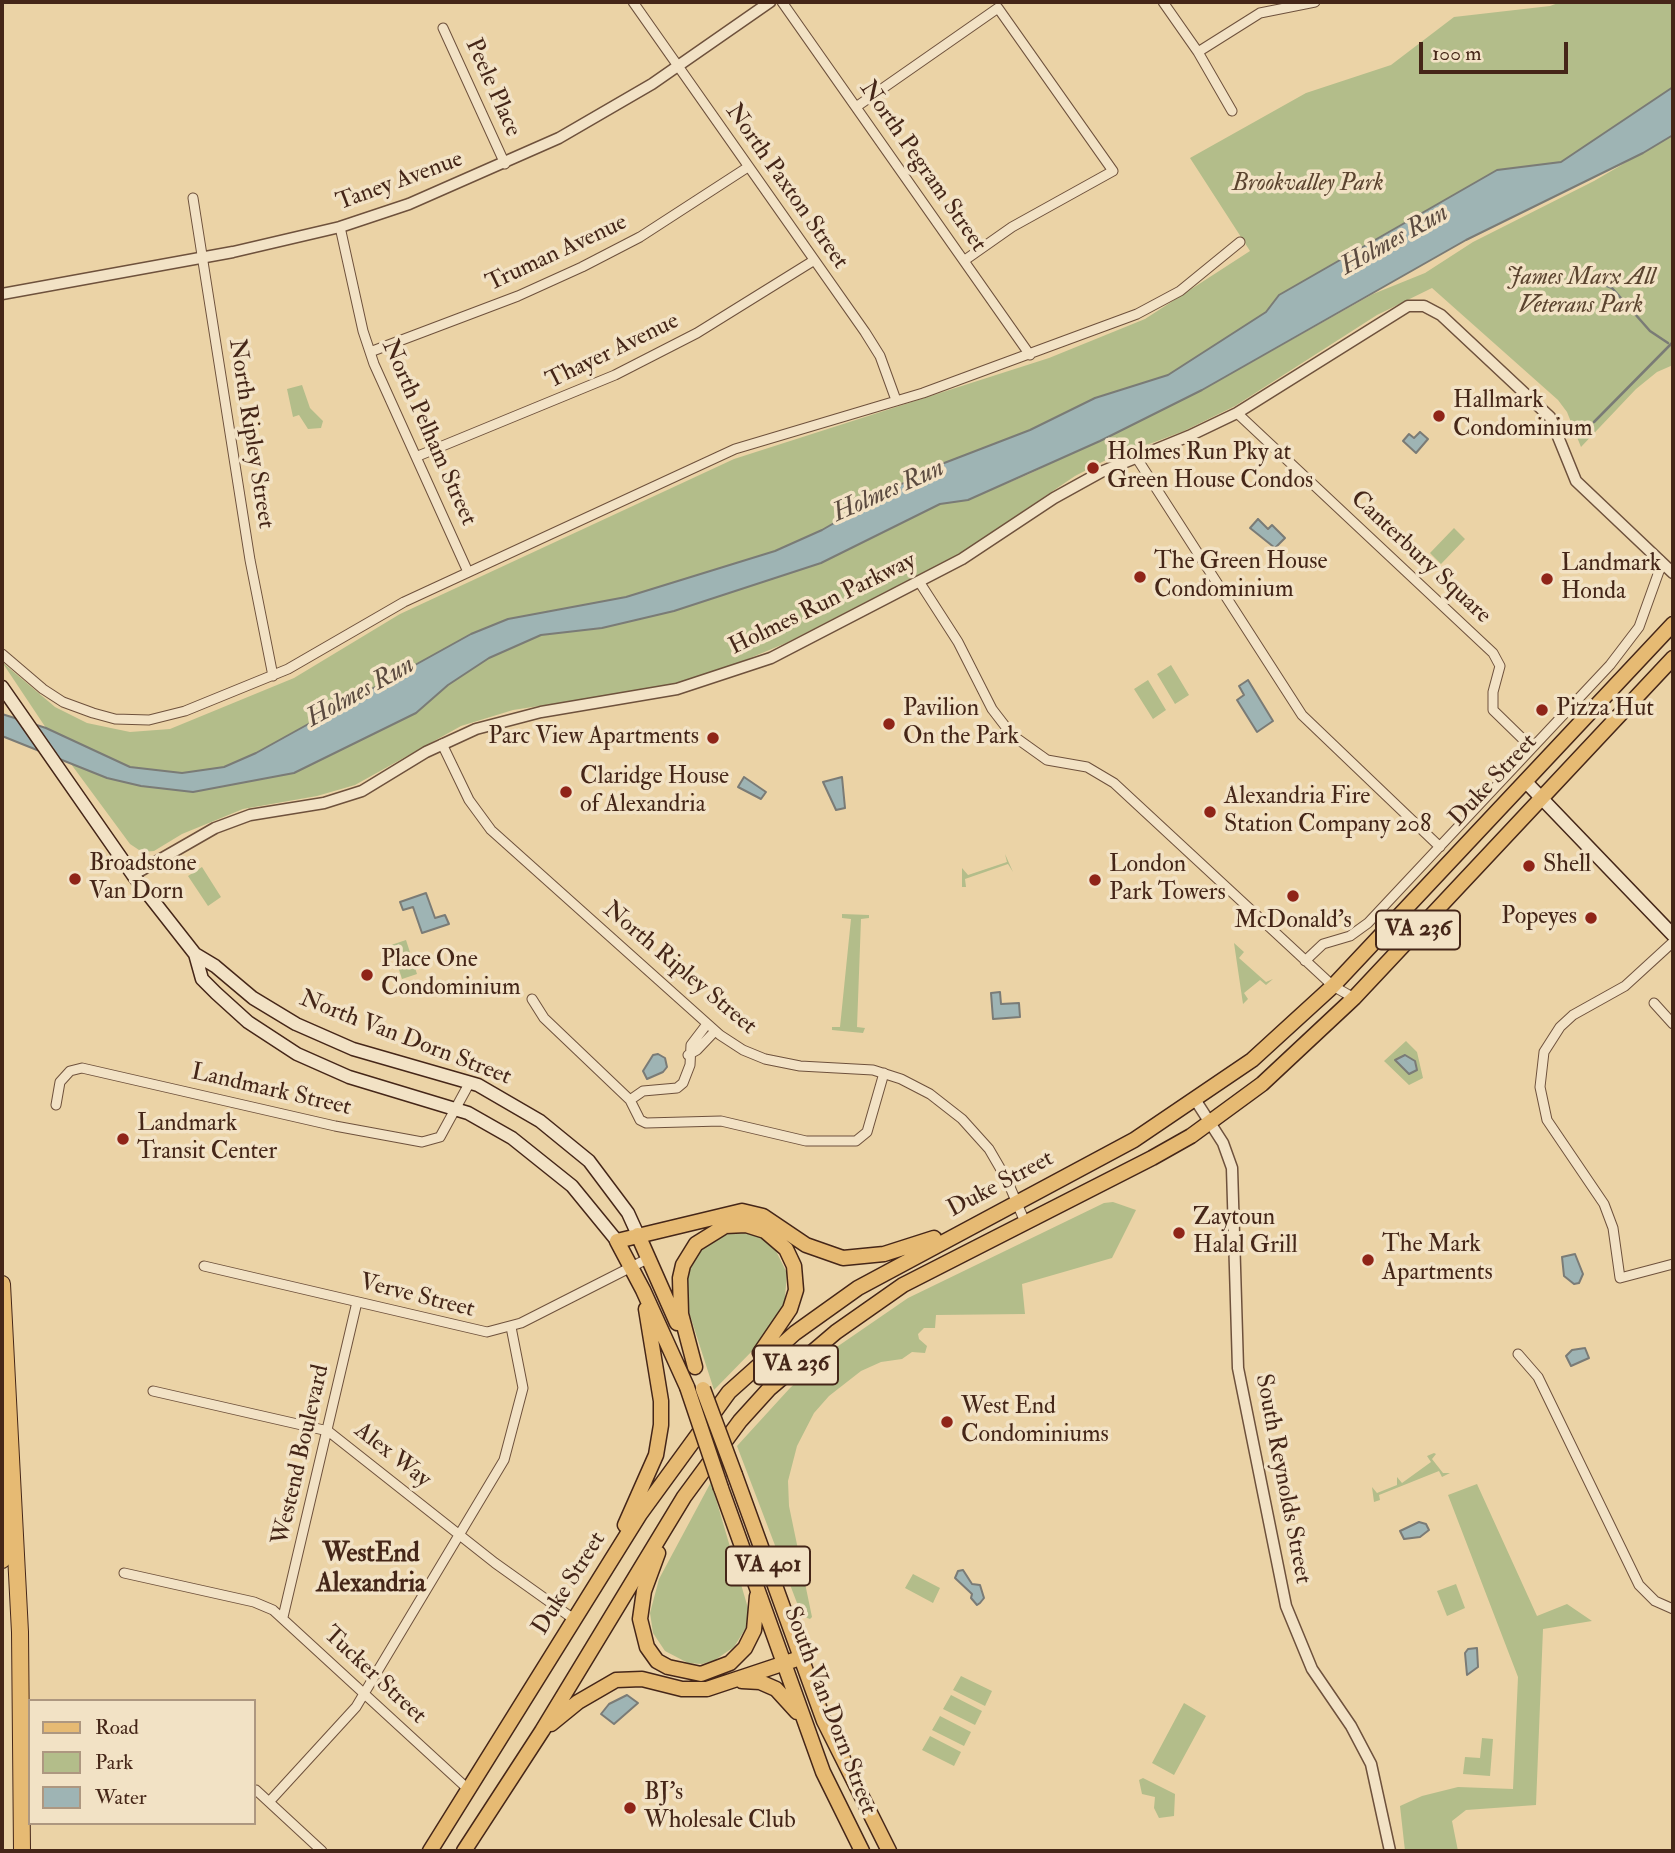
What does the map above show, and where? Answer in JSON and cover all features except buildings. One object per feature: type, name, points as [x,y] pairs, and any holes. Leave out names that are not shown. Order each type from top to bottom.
[{"type":"highway","points":[[2,1275],[2,1560]]},
{"type":"highway","points":[[2,1284],[20,1619],[22,1851]]},
{"type":"main road","name":"Duke Street","points":[[430,1851],[606,1569],[684,1450],[729,1392],[774,1349],[878,1276],[1134,1140],[1196,1101],[1252,1060],[1332,986],[1673,624]]},
{"type":"main road","name":"Duke Street","points":[[464,1851],[542,1731],[684,1497],[740,1421],[811,1352],[903,1284],[1152,1158],[1211,1122],[1282,1067],[1349,1003],[1673,658]]},
{"type":"main road","name":"North Van Dorn Street","points":[[2,687],[133,875],[195,954],[202,979],[282,1046],[349,1077],[457,1109],[512,1138],[544,1162],[589,1205],[617,1241],[643,1290],[687,1387]]},
{"type":"main road","points":[[1525,782],[1673,935]]},
{"type":"main road","name":"North Van Dorn Street","points":[[195,954],[215,965],[264,1005],[312,1032],[353,1049],[470,1082],[540,1121],[589,1161],[628,1213],[649,1258],[695,1367],[735,1475]]},
{"type":"main road","points":[[617,1241],[721,1215],[752,1212],[775,1222],[814,1249],[855,1259],[884,1254],[965,1229]]},
{"type":"main road","points":[[695,1367],[681,1314],[679,1293],[684,1265],[696,1244],[716,1230],[736,1225],[759,1228],[786,1249],[794,1266],[796,1290],[784,1321],[729,1392]]},
{"type":"main road","points":[[606,1569],[656,1455],[661,1424],[661,1401],[643,1290]]},
{"type":"main road","name":"South Van Dorn Street","points":[[687,1387],[834,1797],[862,1851]]},
{"type":"main road","name":"South Van Dorn Street","points":[[735,1475],[824,1721],[889,1851]]},
{"type":"main road","points":[[684,1497],[647,1580],[641,1602],[641,1630],[651,1654],[668,1667],[690,1674],[717,1670],[730,1663],[745,1648],[754,1630],[757,1587]]},
{"type":"main road","points":[[779,1647],[795,1641]]},
{"type":"main road","points":[[542,1731],[578,1702],[616,1680],[642,1679],[695,1690],[731,1682],[801,1657]]},
{"type":"main road","points":[[731,1682],[760,1682],[776,1689],[788,1700],[808,1728]]},
{"type":"street","name":"North Paxton Street","points":[[633,2],[880,356],[896,400]]},
{"type":"street","name":"Taney Avenue","points":[[2,294],[203,257],[341,227],[441,191],[559,138],[677,67],[771,2]]},
{"type":"street","name":"North Pegram Street","points":[[782,2],[1030,355]]},
{"type":"street","points":[[1163,2],[1198,52],[1232,111]]},
{"type":"street","points":[[1198,52],[1259,13],[1315,2]]},
{"type":"street","points":[[856,107],[998,8],[1113,171],[1021,221],[965,260]]},
{"type":"street","name":"Peele Place","points":[[443,28],[505,164]]},
{"type":"street","name":"Truman Avenue","points":[[370,352],[518,296],[582,267],[661,224],[748,167]]},
{"type":"street","name":"North Ripley Street","points":[[193,198],[250,560],[273,676]]},
{"type":"street","name":"North Pelham Street","points":[[341,227],[370,352],[468,572]]},
{"type":"street","points":[[2,654],[24,676],[63,702],[115,719],[149,720],[185,711],[273,676],[306,660],[385,611],[735,449],[896,400],[1030,355],[1160,303],[1213,266],[1240,242]]},
{"type":"street","name":"Thayer Avenue","points":[[418,456],[575,393],[659,354],[738,309],[813,261]]},
{"type":"street","name":"Holmes Run Parkway","points":[[133,875],[215,828],[250,815],[324,803],[362,791],[442,744],[476,729],[521,716],[651,695],[728,674],[786,651],[962,559],[1062,493],[1237,412],[1392,314],[1415,305],[1441,315],[1550,417],[1576,481],[1662,563]]},
{"type":"street","name":"Canterbury Square","points":[[1237,412],[1493,653],[1500,666],[1493,692],[1493,710],[1532,748]]},
{"type":"street","points":[[1136,457],[1302,715],[1440,847]]},
{"type":"street","points":[[1662,563],[1673,573]]},
{"type":"street","name":"Duke Street","points":[[1305,961],[1323,944],[1344,939],[1363,928],[1630,641],[1651,598],[1662,563]]},
{"type":"street","points":[[920,583],[958,642],[992,709],[1012,736],[1047,760],[1087,767],[1114,783],[1349,1003]]},
{"type":"street","name":"North Ripley Street","points":[[442,744],[469,800],[491,830],[715,1031],[743,1050],[788,1065],[884,1073],[930,1094],[971,1127],[989,1149],[1025,1222]]},
{"type":"street","points":[[1673,942],[1625,985],[1566,1021],[1552,1038],[1540,1068],[1541,1098],[1547,1120],[1604,1204],[1613,1228],[1620,1278],[1673,1264]]},
{"type":"street","points":[[532,999],[544,1018],[631,1100],[640,1120],[646,1123],[720,1121],[806,1141],[845,1142],[861,1138],[867,1132],[884,1073]]},
{"type":"street","points":[[1654,1003],[1673,1024]]},
{"type":"street","points":[[631,1100],[643,1091],[677,1088],[688,1075],[691,1045],[707,1024]]},
{"type":"street","points":[[688,1055],[697,1051],[715,1031]]},
{"type":"street","name":"Landmark Street","points":[[56,1105],[60,1082],[70,1070],[82,1068],[335,1126],[422,1142],[440,1137],[470,1082]]},
{"type":"street","name":"South Reynolds Street","points":[[1196,1101],[1211,1122],[1232,1168],[1237,1358],[1279,1576],[1299,1643],[1312,1669],[1351,1726],[1373,1769],[1390,1851]]},
{"type":"street","name":"Verve Street","points":[[204,1266],[477,1331],[492,1332],[511,1327],[649,1258]]},
{"type":"street","name":"Westend Boulevard","points":[[283,1617],[357,1302]]},
{"type":"street","points":[[269,1802],[349,1716],[508,1453],[523,1377],[511,1327]]},
{"type":"street","points":[[1518,1354],[1538,1377],[1639,1585],[1655,1601],[1673,1609]]},
{"type":"street","name":"Alex Way","points":[[153,1391],[328,1430],[460,1535],[575,1620]]},
{"type":"street","name":"Tucker Street","points":[[124,1573],[254,1602],[283,1617],[469,1790]]},
{"type":"street","points":[[256,1790],[322,1851]]},
{"type":"green space","name":"Brookvalley Park","points":[[1561,2],[1673,2],[1673,87],[1561,162],[1497,170],[1279,295],[1266,312],[1168,375],[1095,398],[1030,430],[926,470],[822,530],[775,551],[626,597],[508,619],[471,634],[256,753],[224,767],[182,773],[129,767],[46,728],[2,662],[55,707],[87,723],[130,732],[170,729],[294,678],[400,614],[734,459],[1049,358],[1145,319],[1250,251],[1190,158],[1306,93],[1391,65],[1454,17],[1550,6]]},
{"type":"green space","name":"James Marx All Veterans Park","points":[[1673,135],[1673,365],[1657,372],[1636,389],[1581,447],[1567,412],[1558,400],[1432,288],[1377,315],[1235,406],[1184,431],[1104,461],[1075,476],[961,553],[786,643],[731,666],[669,686],[513,710],[461,726],[355,785],[317,796],[243,809],[182,834],[154,851],[142,852],[130,844],[71,764],[107,778],[141,786],[193,792],[294,773],[416,713],[448,685],[489,658],[541,635],[602,628],[674,611],[821,563],[940,504],[968,500],[1029,474],[1202,390],[1373,294],[1425,273],[1473,242],[1594,181]]},
{"type":"green space","points":[[302,385],[310,408],[323,421],[321,428],[308,429],[299,415],[293,417],[287,389]]},
{"type":"green space","points":[[1454,528],[1465,539],[1441,564],[1430,553]]},
{"type":"green space","points":[[1171,665],[1189,695],[1175,704],[1157,674]]},
{"type":"green space","points":[[1148,680],[1166,710],[1153,719],[1134,689]]},
{"type":"green space","points":[[1005,854],[1013,872],[1008,864],[965,879],[966,887],[962,887],[962,868],[968,875],[1007,862]]},
{"type":"green space","points":[[202,867],[221,897],[208,906],[188,876]]},
{"type":"green space","points":[[842,914],[869,915],[869,918],[861,919],[857,1027],[865,1028],[863,1033],[832,1030],[832,1027],[840,1027],[851,919],[842,918]]},
{"type":"green space","points":[[406,940],[417,974],[402,979],[391,945]]},
{"type":"green space","points":[[1234,943],[1244,952],[1239,958],[1266,982],[1273,979],[1266,985],[1260,980],[1244,993],[1248,999],[1243,1004]]},
{"type":"green space","points":[[1406,1041],[1417,1052],[1423,1078],[1409,1085],[1384,1061]]},
{"type":"green space","points":[[1113,1202],[1136,1210],[1112,1258],[1022,1284],[1025,1314],[936,1315],[935,1328],[924,1328],[918,1334],[919,1339],[927,1346],[925,1353],[912,1352],[902,1359],[881,1362],[861,1371],[829,1396],[814,1413],[797,1446],[788,1481],[789,1506],[812,1617],[810,1619],[802,1616],[737,1446],[790,1388],[828,1353],[908,1298],[1104,1203]]},
{"type":"green space","points":[[739,1231],[764,1238],[776,1251],[787,1273],[785,1297],[788,1296],[784,1308],[756,1347],[714,1390],[687,1306],[687,1271],[702,1245],[718,1234]]},
{"type":"green space","points":[[1436,1454],[1432,1459],[1443,1473],[1450,1473],[1442,1477],[1439,1471],[1379,1495],[1380,1500],[1374,1502],[1372,1487],[1377,1493],[1397,1485],[1397,1477],[1402,1483],[1431,1462],[1427,1456]]},
{"type":"green space","points":[[711,1482],[750,1615],[747,1626],[734,1647],[715,1660],[702,1664],[688,1663],[665,1651],[653,1633],[650,1613],[659,1579]]},
{"type":"green space","points":[[1477,1484],[1537,1616],[1567,1604],[1592,1621],[1543,1629],[1536,1805],[1466,1810],[1452,1821],[1458,1851],[1405,1851],[1400,1806],[1422,1796],[1458,1787],[1513,1789],[1518,1677],[1448,1495]]},
{"type":"green space","points":[[913,1574],[940,1588],[933,1603],[905,1588]]},
{"type":"green space","points":[[1456,1584],[1465,1608],[1447,1616],[1437,1591]]},
{"type":"green space","points":[[961,1676],[992,1691],[985,1706],[953,1690]]},
{"type":"green space","points":[[951,1695],[982,1711],[975,1725],[943,1709]]},
{"type":"green space","points":[[1184,1703],[1206,1716],[1174,1775],[1152,1763]]},
{"type":"green space","points":[[940,1716],[971,1732],[964,1746],[932,1730]]},
{"type":"green space","points":[[930,1736],[961,1752],[954,1766],[922,1750]]},
{"type":"green space","points":[[1482,1738],[1493,1739],[1490,1776],[1463,1774],[1465,1757],[1480,1758]]},
{"type":"green space","points":[[1143,1778],[1175,1794],[1174,1816],[1159,1818],[1154,1808],[1155,1797],[1142,1794],[1139,1780]]},
{"type":"water","name":"Holmes Run","points":[[1673,87],[1673,135],[1643,153],[1466,240],[1202,390],[1100,441],[968,500],[940,504],[821,563],[674,611],[602,628],[541,635],[489,658],[448,685],[416,713],[294,773],[193,792],[141,786],[107,778],[2,736],[2,714],[46,728],[130,767],[182,773],[224,767],[256,753],[471,634],[508,619],[626,597],[775,551],[822,530],[926,470],[1030,430],[1095,398],[1168,375],[1266,312],[1279,295],[1497,170],[1561,162]]},
{"type":"water","points":[[1420,432],[1428,439],[1416,453],[1403,441],[1409,434],[1414,438]]},
{"type":"water","points":[[1258,519],[1268,529],[1272,525],[1285,538],[1275,548],[1250,528]]},
{"type":"water","points":[[1248,680],[1273,721],[1257,732],[1237,700],[1244,695],[1239,686]]},
{"type":"water","points":[[744,777],[766,792],[761,799],[738,787]]},
{"type":"water","points":[[842,777],[845,808],[836,810],[823,782]]},
{"type":"water","points":[[426,893],[435,918],[445,915],[449,924],[422,933],[413,907],[403,910],[400,902]]},
{"type":"water","points":[[1000,992],[1001,1004],[1019,1003],[1020,1017],[993,1019],[991,993]]},
{"type":"water","points":[[658,1054],[665,1058],[667,1067],[663,1072],[647,1079],[643,1071],[653,1055]]},
{"type":"water","points":[[1405,1055],[1415,1061],[1417,1070],[1409,1074],[1395,1060]]},
{"type":"water","points":[[1575,1254],[1583,1274],[1579,1283],[1574,1284],[1564,1276],[1562,1257]]},
{"type":"water","points":[[1585,1348],[1589,1358],[1571,1366],[1566,1356],[1572,1350]]},
{"type":"water","points":[[1419,1522],[1426,1524],[1429,1530],[1420,1537],[1404,1539],[1400,1531]]},
{"type":"water","points":[[963,1570],[972,1584],[980,1585],[984,1598],[977,1605],[971,1598],[972,1594],[955,1578],[958,1571]]},
{"type":"water","points":[[1477,1648],[1478,1667],[1467,1675],[1465,1653],[1468,1649]]},
{"type":"water","points":[[627,1695],[638,1703],[614,1724],[601,1714],[609,1704]]},
{"type":"waterway","points":[[1553,285],[1588,278],[1612,288],[1650,331],[1668,343]]},
{"type":"waterway","points":[[1594,422],[1673,342]]},
{"type":"place","name":"Hallmark Condominium","points":[[1439,416]]},
{"type":"place","name":"Holmes Run Pky at Green House Condos","points":[[1093,468]]},
{"type":"place","name":"The Green House Condominium","points":[[1140,577]]},
{"type":"place","name":"Landmark Honda","points":[[1547,579]]},
{"type":"place","name":"Pizza Hut","points":[[1542,710]]},
{"type":"place","name":"Pavilion On the Park","points":[[889,724]]},
{"type":"place","name":"Parc View Apartments","points":[[713,738]]},
{"type":"place","name":"Claridge House of Alexandria","points":[[566,792]]},
{"type":"place","name":"Alexandria Fire Station Company 208","points":[[1210,812]]},
{"type":"place","name":"Shell","points":[[1529,866]]},
{"type":"place","name":"Broadstone Van Dorn","points":[[75,879]]},
{"type":"place","name":"London Park Towers","points":[[1095,880]]},
{"type":"place","name":"McDonald's","points":[[1293,896]]},
{"type":"place","name":"Popeyes","points":[[1591,918]]},
{"type":"place","name":"Place One Condominium","points":[[367,975]]},
{"type":"place","name":"Landmark Transit Center","points":[[123,1139]]},
{"type":"place","name":"Zaytoun Halal Grill","points":[[1179,1233]]},
{"type":"place","name":"The Mark Apartments","points":[[1368,1260]]},
{"type":"place","name":"West End Condominiums","points":[[947,1422]]},
{"type":"place","name":"BJ's Wholesale Club","points":[[630,1808]]},
{"type":"district","name":"WestEnd Alexandria","points":[[371,1570]]}]
